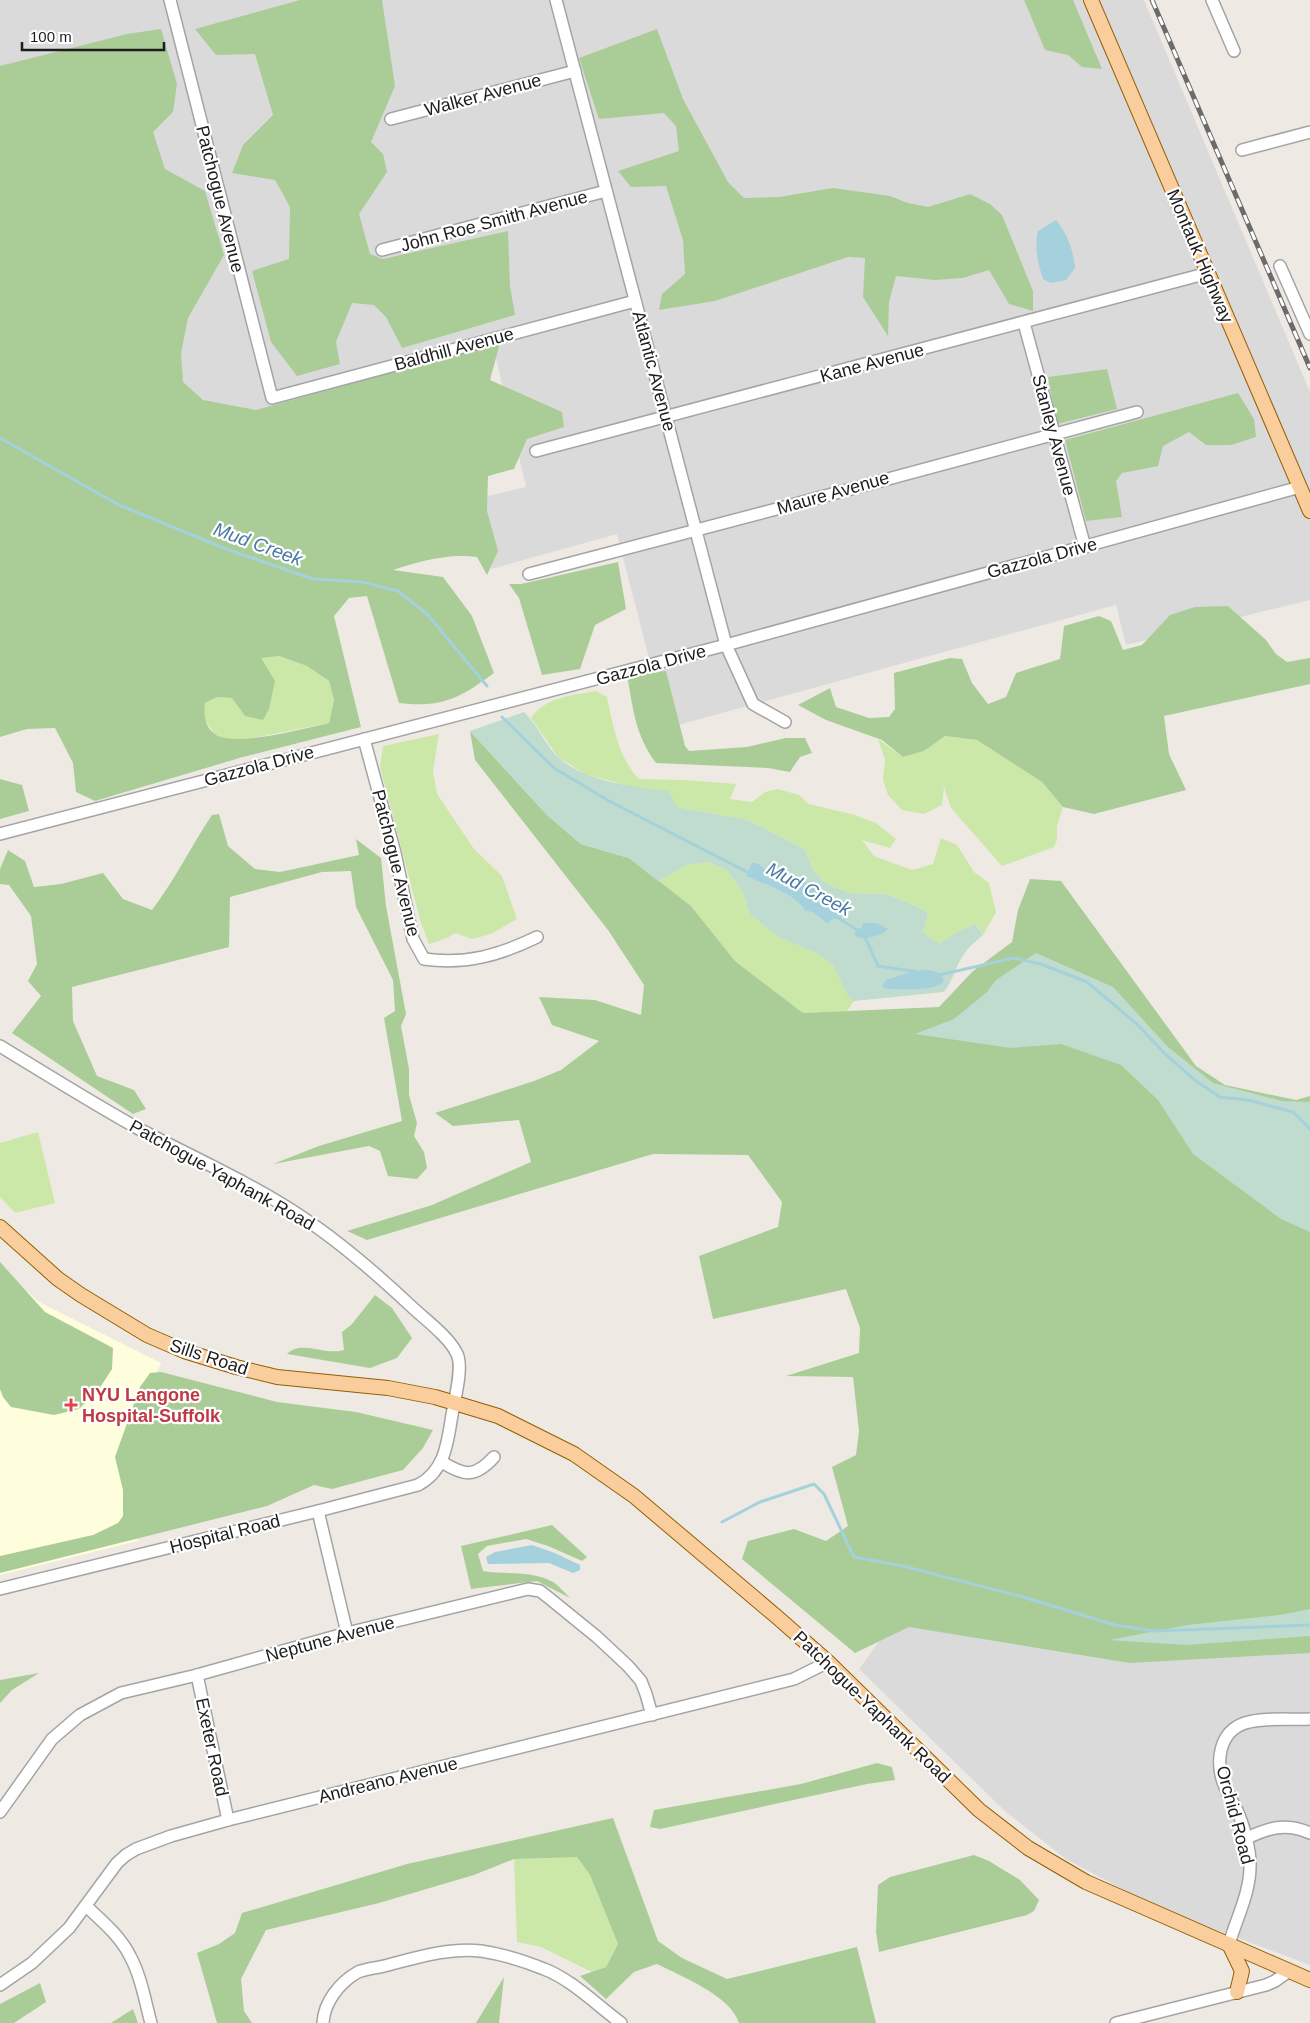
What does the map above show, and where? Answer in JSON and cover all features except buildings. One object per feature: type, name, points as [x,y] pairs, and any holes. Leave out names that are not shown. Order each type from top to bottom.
[{"type":"main road","name":"Montauk Highway","points":[[1091,0],[1310,511]]},
{"type":"main road","name":"Sills Road","points":[[0,1227],[58,1279],[81,1295],[147,1335],[184,1351],[236,1368],[277,1377],[388,1388],[454,1402]]},
{"type":"main road","name":"Patchogue-Yaphank Road","points":[[454,1402],[517,1424],[568,1450],[605,1474],[726,1572],[828,1662],[979,1810],[1028,1848],[1086,1882],[1310,1980]]},
{"type":"main road","points":[[1229,1944],[1242,1971],[1237,1992]]},
{"type":"street","name":"Patchogue Avenue","points":[[170,0],[272,398]]},
{"type":"street","name":"Atlantic Avenue","points":[[556,0],[726,645],[753,704],[785,722]]},
{"type":"street","points":[[1212,0],[1234,51]]},
{"type":"street","name":"Walker Avenue","points":[[392,119],[575,71]]},
{"type":"street","points":[[1242,150],[1310,132]]},
{"type":"street","name":"John Roe Smith Avenue","points":[[382,250],[606,191]]},
{"type":"street","points":[[1280,266],[1310,334]]},
{"type":"street","name":"Kane Avenue","points":[[536,451],[1208,274]]},
{"type":"street","name":"Baldhill Avenue","points":[[272,398],[635,301]]},
{"type":"street","name":"Stanley Avenue","points":[[1024,323],[1085,547]]},
{"type":"street","name":"Maure Avenue","points":[[529,574],[1137,412]]},
{"type":"street","name":"Gazzola Drive","points":[[0,834],[726,645],[1300,487]]},
{"type":"street","name":"Patchogue Avenue","points":[[364,739],[395,853],[413,939],[424,958],[444,962],[484,956],[507,951],[537,937]]},
{"type":"street","name":"Patchogue Yaphank Road","points":[[0,1046],[101,1107],[244,1183],[301,1216],[375,1271],[454,1350],[458,1358],[459,1368],[454,1402]]},
{"type":"street","name":"Hospital Road","points":[[0,1589],[418,1485],[432,1475],[442,1462],[446,1451],[454,1402]]},
{"type":"street","points":[[442,1462],[461,1473],[466,1473],[483,1467],[494,1457]]},
{"type":"street","points":[[318,1511],[347,1633]]},
{"type":"street","name":"Neptune Avenue","points":[[0,1812],[52,1739],[80,1715],[121,1693],[197,1675],[347,1633],[528,1589],[540,1591],[597,1637],[628,1666],[640,1681],[652,1715]]},
{"type":"street","name":"Andreano Avenue","points":[[0,1985],[32,1963],[69,1928],[117,1863],[136,1849],[171,1836],[228,1820],[794,1679],[828,1662]]},
{"type":"street","name":"Exeter Road","points":[[197,1675],[228,1820]]},
{"type":"street","name":"Orchid Road","points":[[1229,1944],[1249,1885],[1250,1863],[1239,1816],[1225,1787],[1219,1769],[1221,1750],[1226,1736],[1235,1728],[1246,1723],[1310,1719]]},
{"type":"street","points":[[1245,1839],[1267,1828],[1277,1827],[1304,1830],[1310,1834]]},
{"type":"street","points":[[86,1906],[110,1929],[130,1955],[150,2023]]},
{"type":"street","points":[[323,2023],[328,2004],[334,1992],[349,1978],[359,1972],[419,1957],[464,1951],[482,1951],[546,1970],[583,1992],[621,2023]]},
{"type":"street","points":[[1116,2023],[1275,1981],[1289,1971]]},
{"type":"shaded area","points":[[0,0],[1144,0],[1310,392],[1310,600],[1126,645],[1116,605],[667,728],[617,534],[491,569],[476,499],[526,487],[495,354],[179,436],[0,75]]},
{"type":"shaded area","points":[[524,712],[534,723],[554,753],[584,773],[611,782],[669,791],[677,807],[748,820],[804,849],[814,871],[825,883],[850,893],[886,894],[928,913],[923,932],[939,944],[955,933],[975,924],[983,935],[963,955],[944,992],[854,1001],[848,996],[834,967],[819,954],[778,937],[750,914],[742,890],[725,869],[708,862],[687,865],[658,881],[629,858],[581,844],[547,815],[470,731]],"holes":[[[757,863],[768,871],[793,875],[839,902],[828,924],[812,912],[805,911],[800,904],[787,894],[746,876]]]},
{"type":"shaded area","points":[[1036,953],[1113,987],[1168,1047],[1213,1083],[1282,1101],[1310,1102],[1310,1232],[1281,1219],[1193,1154],[1158,1100],[1121,1065],[1061,1044],[1011,1048],[915,1034],[954,1019],[987,992],[996,980]]},
{"type":"shaded area","name":"NYU Langone Hospital-Suffolk","points":[[0,1267],[39,1302],[161,1363],[123,1447],[121,1456],[138,1541],[0,1575]]},
{"type":"shaded area","points":[[1310,1609],[1310,1636],[1186,1645],[1109,1640],[1188,1625],[1280,1615]]},
{"type":"shaded area","points":[[901,1612],[1310,1640],[1310,1965],[1158,1908],[1066,1859],[1006,1812],[859,1669]]},
{"type":"green space","points":[[300,0],[382,0],[395,86],[371,142],[383,154],[387,172],[359,214],[370,254],[383,259],[508,231],[510,286],[515,315],[402,348],[386,317],[374,305],[352,303],[336,342],[340,364],[297,376],[271,342],[252,271],[289,259],[290,207],[275,180],[232,173],[243,145],[273,115],[255,54],[216,55],[195,29]]},
{"type":"green space","points":[[1024,0],[1073,0],[1102,69],[1082,67],[1068,55],[1045,50]]},
{"type":"green space","points":[[161,29],[177,84],[173,112],[153,132],[165,169],[205,191],[224,255],[188,318],[181,353],[183,382],[203,400],[256,410],[500,343],[490,380],[562,412],[564,427],[527,439],[514,469],[488,476],[487,511],[498,551],[487,575],[477,557],[466,556],[435,559],[393,570],[443,577],[472,616],[494,673],[461,695],[450,699],[428,704],[399,703],[367,596],[349,598],[334,616],[361,727],[243,757],[95,801],[76,792],[73,763],[55,728],[27,729],[0,737],[0,66],[127,34]],"holes":[[[279,656],[307,666],[329,681],[334,700],[329,723],[253,738],[224,738],[211,731],[205,716],[205,703],[217,697],[232,698],[245,716],[263,720],[269,709],[275,681],[261,658]]]},
{"type":"green space","points":[[657,29],[683,99],[728,182],[744,198],[779,197],[833,188],[890,196],[908,203],[928,207],[970,194],[990,204],[1002,215],[1033,291],[1033,311],[1009,304],[989,270],[963,278],[935,280],[896,276],[889,302],[888,336],[863,297],[865,258],[848,257],[715,301],[659,310],[662,294],[685,274],[683,240],[666,186],[631,187],[618,171],[679,151],[676,126],[664,113],[599,119],[579,58]]},
{"type":"green space","points":[[1107,369],[1117,409],[1057,424],[1048,377]]},
{"type":"green space","points":[[1238,393],[1254,419],[1256,437],[1231,445],[1206,445],[1189,432],[1163,446],[1158,466],[1122,473],[1116,481],[1122,517],[1086,521],[1065,440]]},
{"type":"green space","points":[[618,562],[626,609],[595,625],[580,669],[542,675],[519,598],[509,584],[521,584]]},
{"type":"green space","points":[[1228,606],[1266,640],[1276,654],[1287,662],[1310,658],[1310,684],[1164,716],[1169,754],[1186,790],[1094,814],[1063,807],[1042,782],[977,740],[945,736],[924,751],[903,757],[882,740],[826,720],[798,705],[830,688],[836,707],[869,718],[889,717],[895,709],[894,673],[950,658],[962,659],[972,683],[988,704],[1006,697],[1016,673],[1060,659],[1064,626],[1099,616],[1111,621],[1123,650],[1142,645],[1170,615],[1195,607]]},
{"type":"green space","points":[[279,656],[307,666],[329,681],[334,700],[329,723],[243,740],[226,739],[215,734],[204,719],[205,703],[217,697],[233,698],[245,716],[261,657]]},
{"type":"green space","points":[[666,671],[685,746],[689,751],[747,747],[786,738],[805,738],[812,753],[800,757],[790,772],[768,768],[656,763],[639,732],[627,675]]},
{"type":"green space","points":[[596,691],[607,697],[617,741],[626,761],[639,779],[736,784],[730,799],[752,802],[765,792],[778,789],[799,795],[809,804],[855,815],[876,823],[896,839],[890,848],[862,840],[874,856],[912,870],[933,864],[941,838],[957,845],[974,872],[989,883],[996,912],[983,935],[975,924],[955,933],[939,944],[923,932],[928,913],[886,894],[850,893],[825,883],[814,871],[804,849],[748,820],[677,807],[625,785],[585,774],[558,757],[531,718],[544,705],[552,701]]},
{"type":"green space","points":[[470,731],[547,815],[581,844],[629,858],[691,906],[735,961],[803,1013],[939,1007],[973,971],[1012,942],[1018,910],[1030,879],[1061,881],[1196,1066],[1225,1085],[1296,1100],[1310,1096],[1310,1653],[1130,1663],[909,1627],[855,1653],[742,1559],[748,1541],[794,1529],[826,1541],[848,1526],[832,1467],[856,1455],[859,1431],[853,1377],[786,1376],[859,1353],[860,1328],[846,1289],[713,1319],[699,1256],[778,1227],[782,1202],[748,1155],[653,1154],[367,1240],[347,1231],[432,1205],[531,1162],[519,1120],[453,1126],[435,1113],[534,1081],[561,1070],[599,1041],[552,1025],[539,997],[595,1000],[641,1015],[644,985],[608,930],[475,760]]},
{"type":"green space","points":[[439,734],[433,771],[437,794],[474,849],[502,876],[517,919],[491,934],[472,939],[455,933],[429,944],[421,923],[380,767],[383,746]]},
{"type":"green space","points":[[945,736],[977,740],[1042,782],[1063,807],[1057,826],[1057,840],[1054,847],[1002,866],[951,808],[944,787],[942,805],[924,814],[902,810],[888,795],[883,780],[885,760],[878,739],[903,757],[924,751]]},
{"type":"green space","points":[[0,779],[22,785],[29,811],[0,819]]},
{"type":"green space","points":[[219,814],[228,846],[255,869],[280,872],[359,855],[356,839],[381,858],[386,906],[406,1014],[401,1026],[409,1069],[409,1095],[417,1123],[414,1136],[424,1152],[427,1168],[417,1179],[388,1176],[380,1151],[369,1146],[273,1164],[319,1146],[402,1121],[384,1018],[395,1011],[393,980],[356,907],[351,871],[322,872],[230,897],[229,947],[72,987],[73,1021],[97,1076],[134,1090],[146,1109],[133,1114],[12,1033],[41,996],[28,981],[37,964],[31,916],[9,885],[0,884],[0,869],[8,850],[25,861],[34,887],[61,884],[103,873],[123,899],[152,910],[212,815]]},
{"type":"green space","points":[[708,862],[725,869],[742,890],[750,914],[778,937],[819,954],[834,967],[854,1001],[847,1011],[803,1013],[735,961],[691,906],[658,881],[687,865]]},
{"type":"green space","points":[[38,1132],[55,1203],[15,1213],[0,1197],[0,1143]]},
{"type":"green space","points":[[0,1262],[45,1312],[113,1348],[112,1369],[99,1389],[79,1409],[54,1415],[11,1407],[3,1397],[0,1389]]},
{"type":"green space","points":[[375,1295],[392,1308],[412,1338],[397,1358],[370,1368],[287,1354],[299,1348],[329,1351],[344,1350],[342,1332],[352,1324]]},
{"type":"green space","points":[[161,1372],[277,1402],[356,1412],[433,1430],[423,1448],[403,1470],[332,1489],[314,1485],[267,1506],[0,1573],[0,1556],[93,1535],[118,1523],[123,1516],[123,1490],[115,1457],[140,1387],[150,1373]]},
{"type":"green space","points":[[552,1525],[587,1557],[582,1561],[548,1546],[526,1539],[487,1546],[478,1554],[483,1571],[528,1574],[545,1578],[553,1582],[570,1598],[537,1581],[471,1589],[461,1546]]},
{"type":"green space","points":[[39,1673],[12,1690],[0,1703],[0,1680]]},
{"type":"green space","points":[[877,1763],[892,1767],[895,1780],[867,1784],[660,1829],[650,1827],[654,1810],[801,1784]]},
{"type":"green space","points":[[613,1818],[658,1941],[682,1958],[727,1979],[857,1947],[876,2023],[739,2023],[734,2013],[716,1995],[657,1964],[634,1972],[606,1999],[580,1976],[606,1967],[618,1944],[590,1875],[577,1857],[514,1859],[474,1875],[379,1903],[266,1930],[241,1979],[244,2011],[252,2023],[217,2023],[197,1953],[219,1944],[235,1933],[242,1913],[407,1864]]},
{"type":"green space","points":[[974,1855],[989,1861],[1020,1880],[1039,1900],[1034,1911],[1027,1915],[879,1952],[876,1932],[878,1885],[890,1877]]},
{"type":"green space","points":[[577,1857],[590,1875],[618,1944],[606,1967],[592,1972],[541,1947],[517,1942],[514,1859]]},
{"type":"green space","points":[[504,1977],[499,2023],[476,2023]]},
{"type":"green space","points":[[40,1983],[46,2002],[14,2023],[0,2023],[0,2004]]},
{"type":"green space","points":[[133,2009],[138,2023],[111,2023]]},
{"type":"water","points":[[1056,220],[1064,231],[1069,243],[1075,268],[1066,280],[1050,283],[1043,279],[1036,243],[1038,231]]},
{"type":"water","points":[[752,863],[757,863],[768,871],[793,875],[839,902],[844,907],[842,916],[831,920],[828,924],[812,912],[805,911],[800,904],[787,894],[746,876]]},
{"type":"water","points":[[863,923],[877,923],[888,929],[873,937],[856,937],[854,933],[862,927]]},
{"type":"water","points":[[925,970],[937,972],[944,981],[940,985],[917,989],[886,989],[882,986],[886,980]]},
{"type":"water","points":[[532,1545],[580,1565],[580,1570],[573,1573],[549,1563],[488,1564],[486,1557],[495,1552]]},
{"type":"waterway","name":"Mud Creek","points":[[0,438],[119,505],[229,550],[313,579],[362,582],[398,591],[427,614],[487,686]]},
{"type":"waterway","name":"Mud Creek","points":[[502,717],[554,768],[609,801],[751,874]]},
{"type":"waterway","name":"Mud Creek","points":[[835,916],[859,931]]},
{"type":"waterway","name":"Mud Creek","points":[[864,935],[878,966],[918,972]]},
{"type":"waterway","name":"Mud Creek","points":[[939,975],[1014,958],[1041,964],[1087,982],[1138,1025],[1165,1054],[1196,1081],[1220,1097],[1248,1100],[1293,1112],[1310,1129]]},
{"type":"waterway","points":[[722,1522],[760,1502],[814,1484],[824,1494],[854,1557],[903,1566],[1023,1597],[1115,1625],[1155,1631],[1310,1625]]},
{"type":"railway","points":[[1152,0],[1310,368]]},
{"type":"place","name":"NYU Langone Hospital-Suffolk","points":[[71,1405]]}]
